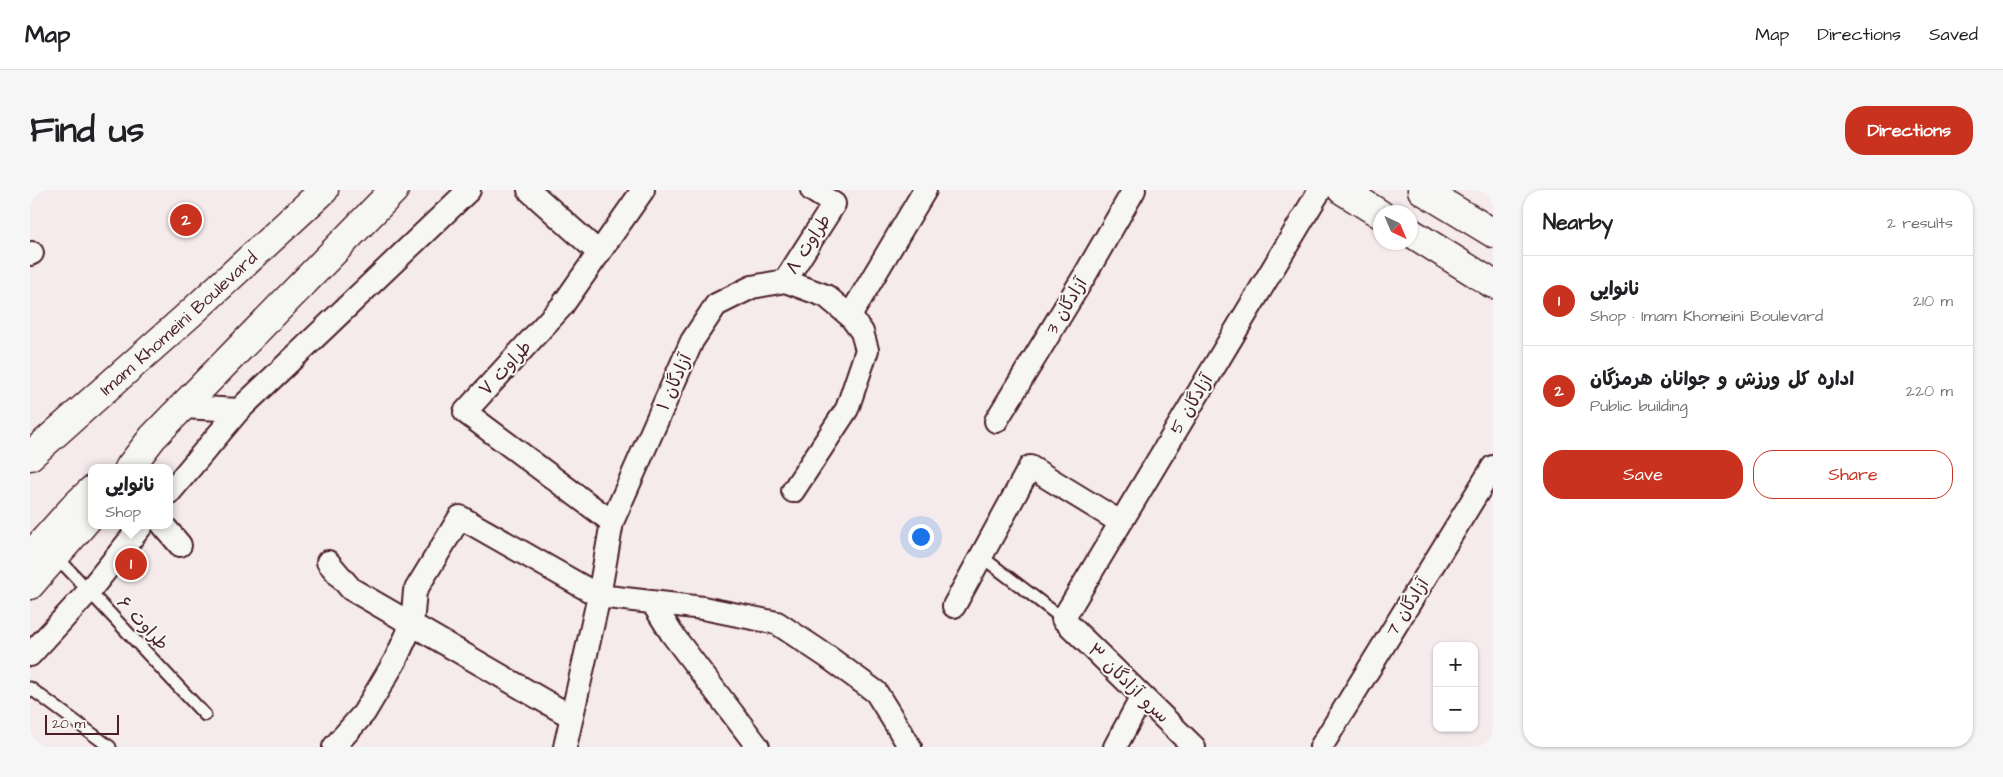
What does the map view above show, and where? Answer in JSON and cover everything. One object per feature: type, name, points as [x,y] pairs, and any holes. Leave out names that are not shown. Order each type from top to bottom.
[{"type":"main road","name":"Imam Khomeini Boulevard","points":[[30,456],[191,313],[324,190]]},
{"type":"main road","points":[[123,464],[183,407],[394,190]]},
{"type":"main road","points":[[1342,190],[1373,210]]},
{"type":"main road","points":[[1422,190],[1493,233]]},
{"type":"main road","points":[[1418,237],[1493,284]]},
{"type":"main road","points":[[132,464],[153,437]]},
{"type":"main road","points":[[43,555],[33,553],[74,506],[88,494]]},
{"type":"main road","points":[[30,585],[43,555],[88,517]]},
{"type":"street","points":[[173,488],[239,410],[469,190]]},
{"type":"street","points":[[529,190],[599,253],[643,190]]},
{"type":"street","name":"طراوت ۸","points":[[785,281],[834,204],[812,190]]},
{"type":"street","points":[[850,316],[925,190]]},
{"type":"street","name":"آزادگان 3","points":[[996,421],[1085,275],[1134,190]]},
{"type":"street","name":"آزادگان 5","points":[[1063,619],[1320,190]]},
{"type":"street","name":"طراوت ۷","points":[[599,253],[562,306],[464,412],[612,522]]},
{"type":"street","points":[[785,281],[826,296],[850,316],[862,332],[868,350],[847,409],[793,492]]},
{"type":"street","name":"آزادگان ۱","points":[[565,747],[612,522],[692,341],[716,305],[752,287],[785,281]]},
{"type":"street","points":[[183,407],[239,410]]},
{"type":"street","points":[[954,606],[1030,467],[1120,522]]},
{"type":"street","name":"آزادگان 7","points":[[1321,747],[1493,467]]},
{"type":"street","points":[[334,747],[364,713],[395,661],[412,624],[415,592],[460,517],[598,596],[703,608],[777,624],[828,657],[876,692],[910,747]]},
{"type":"street","points":[[30,655],[89,591],[139,529]]},
{"type":"street","points":[[166,529],[180,545]]},
{"type":"street","points":[[328,562],[351,589],[572,717]]},
{"type":"street","points":[[652,602],[672,634],[758,747]]},
{"type":"street","name":"سرو آزادگان ۳","points":[[1063,619],[1194,747]]},
{"type":"street","points":[[1115,747],[1142,697]]},
{"type":"lane","name":"طراوت ۶","points":[[43,555],[89,591],[205,715]]},
{"type":"lane","points":[[982,556],[1063,619]]},
{"type":"lane","points":[[30,688],[110,747]]},
{"type":"place","name":"اداره کل ورزش و جوانان هرمزگان","points":[[186,220]]},
{"type":"place","name":"نانوایی","points":[[131,564]]}]
